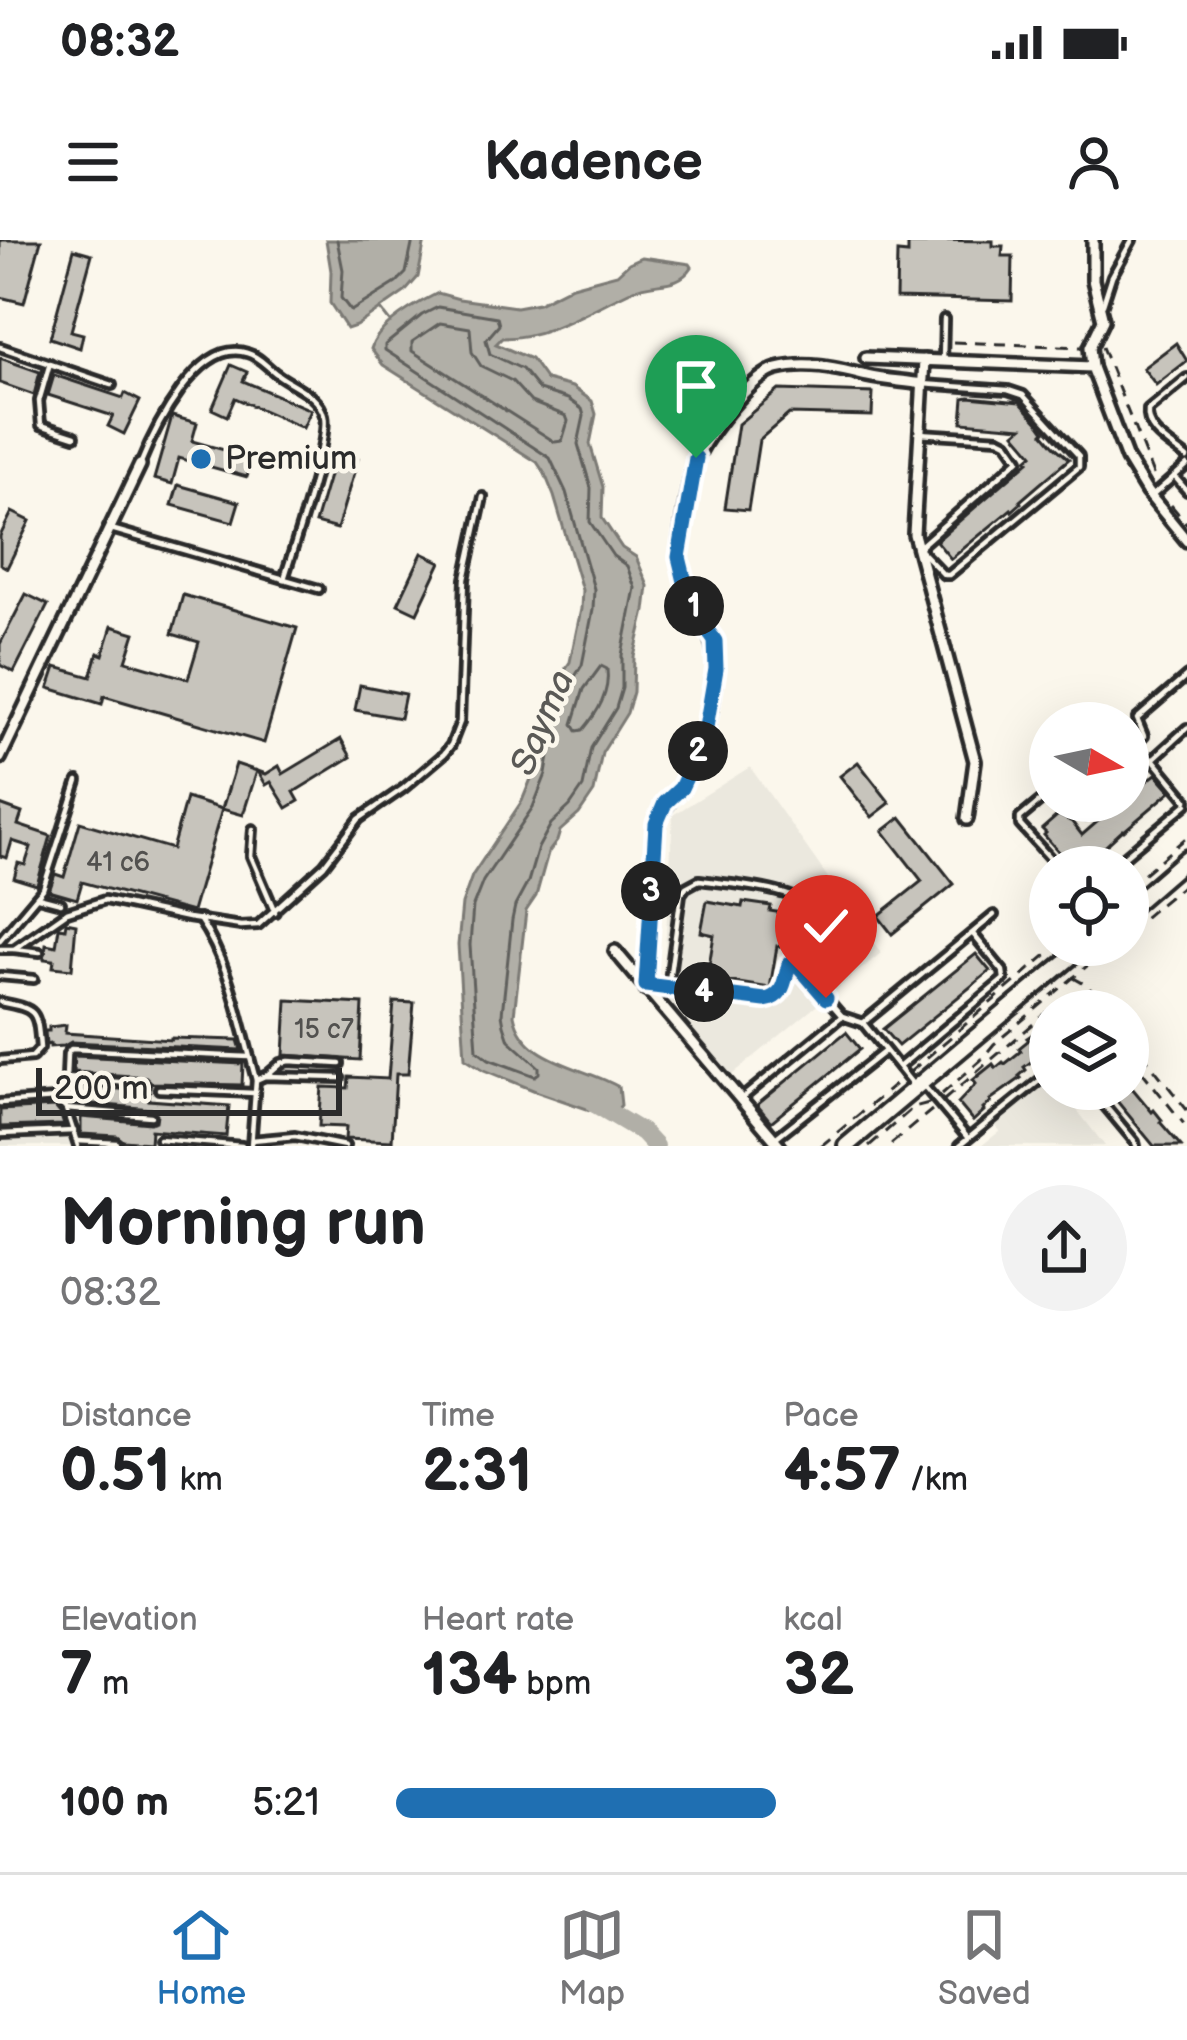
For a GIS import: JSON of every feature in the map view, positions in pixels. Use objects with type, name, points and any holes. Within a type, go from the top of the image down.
[{"type":"street","points":[[1093,240],[1093,280],[1102,326],[1090,347],[1092,367],[1127,459],[1187,542]]},
{"type":"street","points":[[866,358],[1092,367]]},
{"type":"street","points":[[924,361],[914,534],[975,761],[967,819]]},
{"type":"street","points":[[646,987],[656,824],[665,803],[681,788],[704,739],[716,669],[715,641],[687,590],[679,557],[696,458],[745,392],[771,370],[806,365],[922,384]]},
{"type":"street","points":[[0,758],[140,465]]},
{"type":"street","points":[[1149,891],[1187,859]]},
{"type":"street","points":[[615,951],[777,1143]]},
{"type":"street","points":[[846,1146],[913,1082],[1059,966]]},
{"type":"lane","points":[[1102,310],[1112,276],[1132,240]]},
{"type":"lane","points":[[943,361],[944,319]]},
{"type":"lane","points":[[0,347],[112,385]]},
{"type":"lane","points":[[140,465],[162,416],[217,353],[245,352],[313,397],[326,422],[324,436],[284,579]]},
{"type":"lane","points":[[50,363],[39,401],[40,424],[75,436]]},
{"type":"lane","points":[[1155,493],[1187,462],[1150,428],[1146,415],[1187,379]]},
{"type":"lane","points":[[919,433],[1003,439],[1019,459],[918,548],[940,573],[949,575],[1081,462],[1023,395],[922,384]]},
{"type":"lane","points":[[1174,476],[1187,491]]},
{"type":"lane","points":[[14,949],[68,912],[98,901],[250,926],[265,921],[324,865],[359,819],[444,754],[458,733],[465,579],[483,497]]},
{"type":"lane","points":[[111,529],[319,589]]},
{"type":"lane","points":[[1149,709],[1187,676]]},
{"type":"lane","points":[[1149,762],[1187,728]]},
{"type":"lane","points":[[1136,846],[1187,802],[1153,759]]},
{"type":"lane","points":[[0,940],[38,897],[78,781]]},
{"type":"lane","points":[[1029,811],[1020,818],[1020,825],[1039,846]]},
{"type":"lane","points":[[253,829],[251,856],[275,912]]},
{"type":"lane","points":[[668,988],[681,894],[699,880],[803,899],[820,918],[813,981]]},
{"type":"lane","points":[[38,897],[61,903]]},
{"type":"lane","points":[[863,1023],[994,916]]},
{"type":"lane","points":[[199,919],[215,945],[256,1080],[251,1143],[295,1136],[345,1146]]},
{"type":"lane","points":[[898,1067],[1002,982],[1003,971],[973,934]]},
{"type":"lane","points":[[0,949],[40,952]]},
{"type":"lane","points":[[646,987],[765,1000],[784,987],[789,964],[816,956]]},
{"type":"lane","points":[[797,964],[842,1016],[863,1023],[898,1067],[938,1101],[969,1138]]},
{"type":"lane","points":[[0,976],[34,979]]},
{"type":"lane","points":[[0,1002],[34,1012],[40,1048],[32,1057],[0,1060]]},
{"type":"lane","points":[[741,1099],[842,1016]]},
{"type":"lane","points":[[56,1099],[71,1049],[249,1057]]},
{"type":"lane","points":[[777,1143],[885,1051]]},
{"type":"lane","points":[[256,1080],[284,1062],[340,1064]]},
{"type":"lane","points":[[265,1076],[340,1078]]},
{"type":"lane","points":[[66,1078],[145,1084]]},
{"type":"lane","points":[[159,1089],[255,1093]]},
{"type":"lane","points":[[959,1146],[1029,1089]]},
{"type":"lane","points":[[0,1103],[56,1099],[66,1109],[77,1143],[117,1143]]},
{"type":"lane","points":[[66,1109],[151,1116]]},
{"type":"lane","points":[[1108,1110],[1136,1146]]},
{"type":"lane","points":[[0,1134],[74,1130]]},
{"type":"lane","points":[[159,1139],[242,1146]]},
{"type":"path","points":[[944,341],[1105,347],[1155,493],[1187,524]]},
{"type":"path","points":[[1149,869],[1187,837]]},
{"type":"path","points":[[1149,914],[1187,882]]},
{"type":"path","points":[[821,1146],[913,1082],[1035,966]]},
{"type":"path","points":[[883,1135],[891,1145],[1086,966]]},
{"type":"path","points":[[1072,977],[1091,990]]},
{"type":"path","points":[[869,1146],[914,1107],[938,1101],[1029,1027]]},
{"type":"path","points":[[1149,1062],[1187,1110]]},
{"type":"path","points":[[1149,1080],[1184,1124]]},
{"type":"shaded area","points":[[750,767],[881,953],[728,1078],[662,1001],[673,815]]},
{"type":"shaded area","points":[[62,1033],[160,1039],[159,1058],[150,1058],[148,1084],[156,1085],[151,1145],[0,1146],[2,1096],[56,1091],[61,1083]]},
{"type":"shaded area","points":[[1029,1098],[1029,1110],[1077,1110],[1105,1146],[981,1146],[1000,1131],[995,1125]]},
{"type":"water","points":[[326,240],[425,240],[418,277],[405,292],[347,329],[330,303]]},
{"type":"water","points":[[642,257],[692,267],[673,281],[641,287],[553,328],[502,338],[496,344],[531,359],[546,380],[572,387],[592,401],[596,414],[590,444],[603,487],[602,518],[622,548],[636,557],[648,586],[627,713],[602,753],[594,792],[560,831],[548,853],[536,896],[526,911],[514,1015],[520,1031],[542,1053],[619,1087],[621,1105],[607,1116],[484,1070],[465,1058],[458,945],[462,904],[472,876],[522,801],[535,769],[540,736],[560,677],[570,662],[581,609],[582,590],[554,496],[537,462],[383,365],[371,349],[389,324],[438,293],[516,307],[617,274]]},
{"type":"building","points":[[0,240],[41,240],[24,303],[0,297]]},
{"type":"building","points":[[925,240],[993,241],[993,246],[1003,246],[1002,256],[1013,256],[1012,301],[896,298],[897,253],[908,254],[908,244],[925,244]]},
{"type":"building","points":[[74,249],[92,254],[71,331],[83,334],[80,348],[50,338]]},
{"type":"building","points":[[1176,343],[1187,361],[1156,385],[1143,368]]},
{"type":"building","points":[[0,358],[40,372],[34,395],[0,383]]},
{"type":"building","points":[[231,365],[247,372],[243,381],[311,410],[303,428],[235,398],[227,416],[212,409]]},
{"type":"building","points":[[54,375],[140,401],[124,434],[108,426],[113,416],[48,395]]},
{"type":"building","points":[[779,390],[873,393],[872,416],[789,414],[759,440],[748,510],[725,508],[738,424]]},
{"type":"building","points":[[964,398],[1020,402],[1069,459],[951,559],[936,541],[1033,454],[1015,433],[1022,427],[962,422]]},
{"type":"building","points":[[172,416],[197,423],[192,441],[253,458],[247,477],[179,458],[172,484],[154,479]]},
{"type":"building","points":[[336,452],[358,459],[337,529],[315,523]]},
{"type":"building","points":[[178,485],[239,502],[233,522],[172,505]]},
{"type":"building","points":[[12,512],[30,521],[7,568],[0,564],[0,536]]},
{"type":"building","points":[[422,553],[441,562],[417,613],[398,604]]},
{"type":"building","points":[[26,594],[48,605],[14,672],[0,665],[0,644]]},
{"type":"building","points":[[183,595],[297,628],[264,743],[104,696],[102,704],[49,688],[56,667],[91,677],[112,626],[135,633],[126,661],[188,679],[199,642],[172,634]]},
{"type":"building","points":[[360,685],[405,694],[400,718],[355,710]]},
{"type":"building","points":[[341,739],[351,757],[294,792],[299,801],[287,808],[258,771],[266,774],[279,766],[283,774]]},
{"type":"building","points":[[858,762],[890,803],[872,817],[840,776]]},
{"type":"building","points":[[236,764],[257,771],[243,815],[222,809]]},
{"type":"building","points":[[1156,774],[1171,791],[1149,810],[1149,779]]},
{"type":"building","points":[[186,798],[222,809],[192,912],[82,882],[77,899],[49,891],[55,874],[64,877],[80,822],[172,849]]},
{"type":"building","points":[[0,805],[22,813],[18,825],[51,836],[37,885],[14,878],[18,863],[25,865],[31,847],[12,841],[7,858],[0,856]]},
{"type":"building","points":[[901,817],[954,884],[892,934],[878,916],[922,881],[883,831]]},
{"type":"building","points":[[1050,822],[1072,822],[1082,835],[1097,822],[1135,822],[1106,846],[1054,846],[1042,829]]},
{"type":"building","points":[[707,901],[771,906],[770,911],[807,917],[802,950],[777,946],[770,988],[707,978],[714,935],[701,932]]},
{"type":"building","points":[[66,922],[76,924],[72,969],[53,967],[54,960],[44,959],[46,944],[56,946],[59,927],[65,928]]},
{"type":"building","points":[[976,954],[990,971],[898,1046],[883,1029]]},
{"type":"building","points":[[287,1000],[363,1004],[360,1060],[284,1055]]},
{"type":"building","points":[[394,1002],[414,1003],[408,1074],[396,1074],[392,1141],[345,1139],[346,1127],[319,1126],[322,1087],[348,1088],[349,1077],[388,1079]]},
{"type":"building","points":[[66,1025],[65,1033],[238,1040],[241,1050],[71,1042],[46,1045],[49,1027]]},
{"type":"building","points":[[846,1032],[860,1049],[771,1122],[757,1105]]},
{"type":"building","points":[[1029,1040],[1029,1063],[1021,1078],[990,1100],[973,1121],[958,1103],[976,1084],[973,1080],[993,1064],[996,1068],[1005,1064]]},
{"type":"building","points":[[74,1056],[243,1064],[242,1085],[152,1083],[146,1077],[73,1072]]},
{"type":"building","points":[[70,1085],[150,1088],[149,1100],[229,1106],[226,1136],[151,1130],[150,1143],[81,1134],[81,1117],[150,1123],[157,1114],[152,1109],[69,1102],[65,1099]]},
{"type":"building","points":[[55,1107],[64,1125],[0,1127],[0,1110]]},
{"type":"building","points":[[1124,1110],[1154,1110],[1181,1146],[1154,1146]]},
{"type":"waterway","points":[[380,309],[391,323]]},
{"type":"waterway","name":"Sayma","points":[[595,1104],[642,1132],[655,1146]]},
{"type":"place","name":"Premium","points":[[201,459]]},
{"type":"route","points":[[696,458],[679,557],[687,590],[715,641],[716,669],[704,739],[681,788],[665,803],[656,824],[646,985],[772,999],[784,987],[792,963],[826,998]]}]
